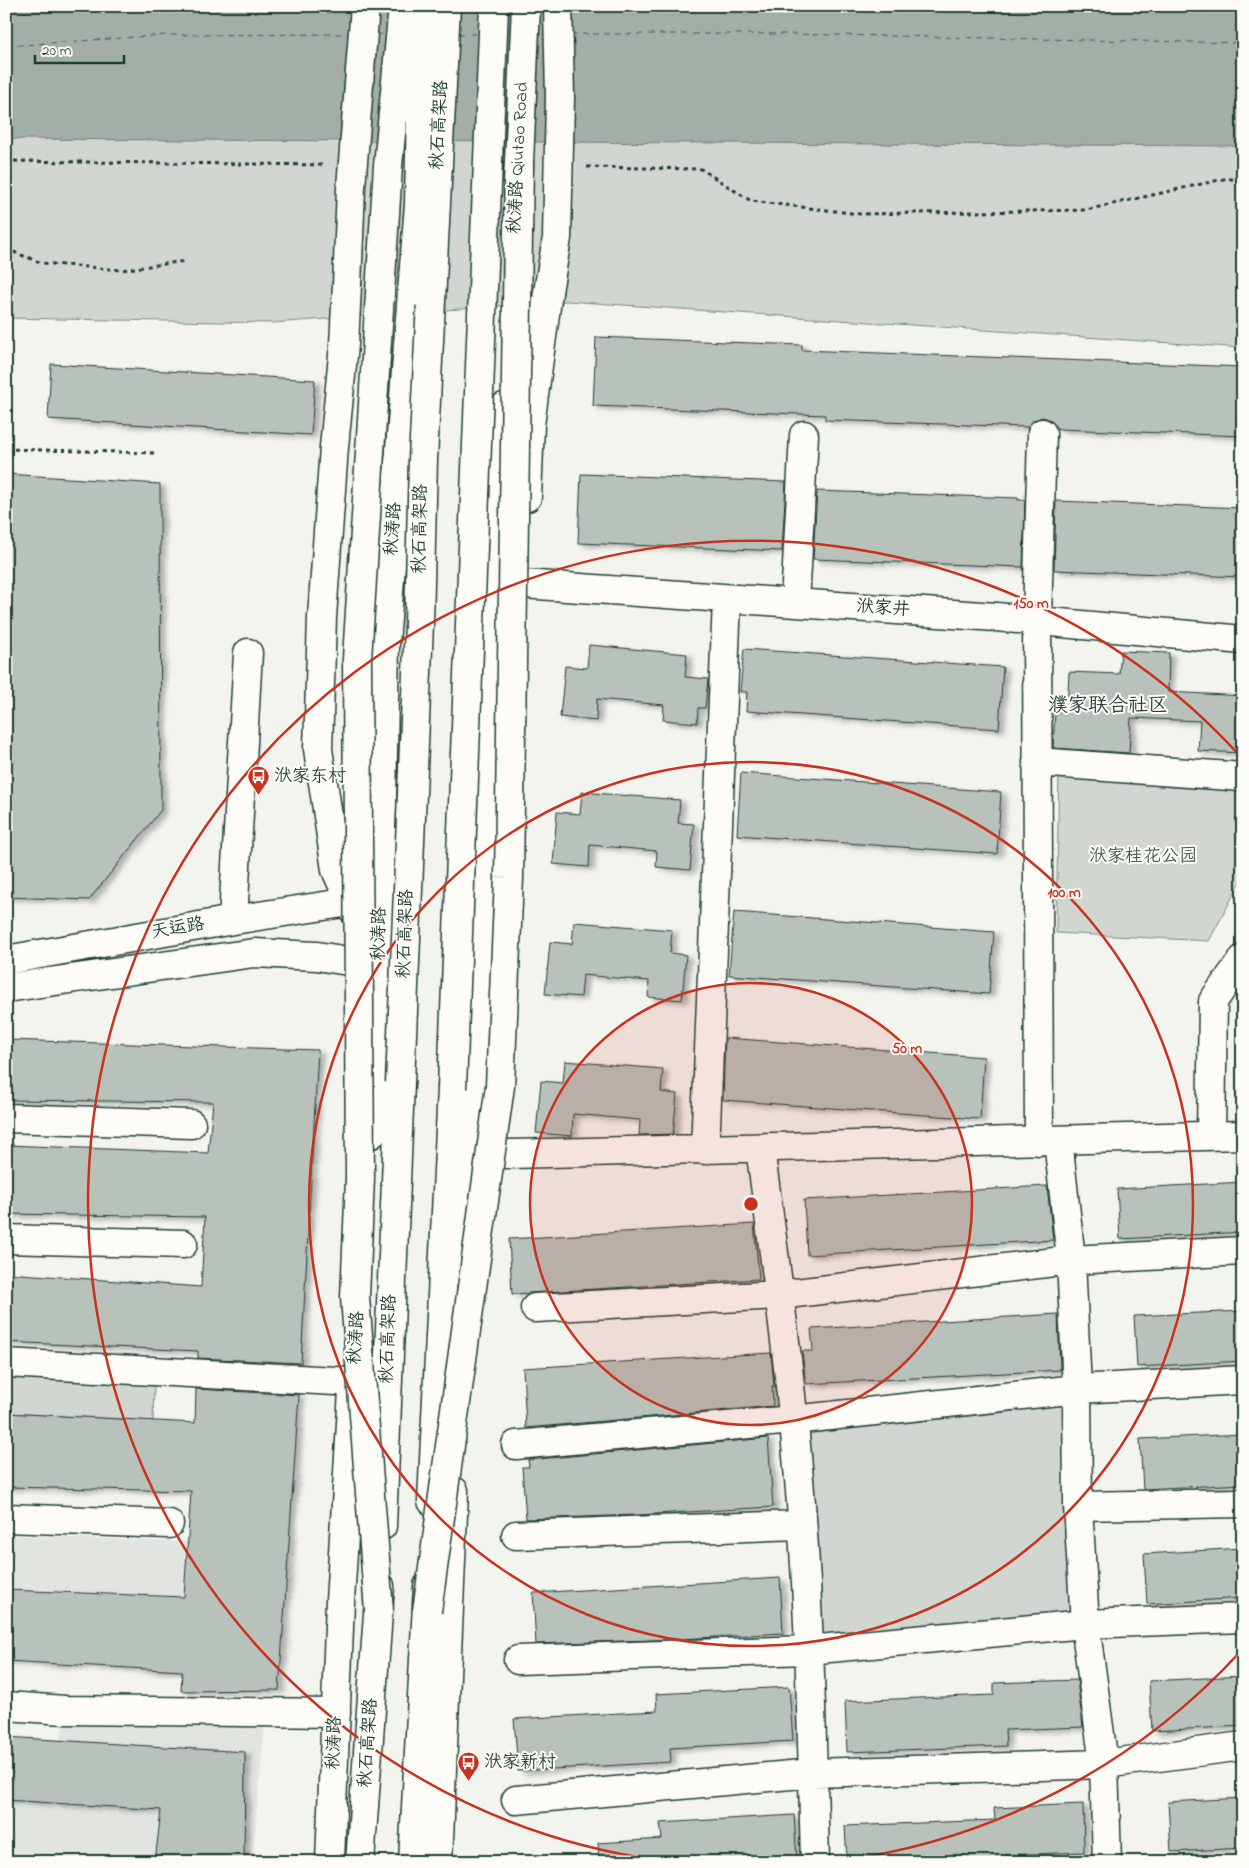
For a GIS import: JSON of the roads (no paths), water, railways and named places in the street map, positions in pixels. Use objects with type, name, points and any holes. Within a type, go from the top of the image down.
[{"type":"main road","points":[[365,6],[351,188],[344,346],[334,447],[322,616],[318,749],[336,870],[380,966]]},
{"type":"main road","points":[[378,1611],[355,1297],[360,1178],[357,658],[388,166],[403,6]]},
{"type":"main road","name":"秋涛路","points":[[330,1862],[340,1601],[381,983],[385,644],[419,204],[423,6]]},
{"type":"main road","name":"秋石高架路","points":[[360,1862],[378,1611],[418,644],[423,458],[446,6]]},
{"type":"main road","points":[[414,1862],[452,1088],[494,6]]},
{"type":"main road","name":"秋涛路 Qiutao Road","points":[[483,913],[489,609],[511,310],[526,6]]},
{"type":"main road","points":[[438,1862],[473,1060],[483,913],[519,682],[530,425],[557,238],[560,97],[558,6]]},
{"type":"main road","points":[[427,1611],[500,1086],[509,878],[519,161]]},
{"type":"main road","points":[[1042,433],[1037,621],[1037,762],[1048,1141],[1070,1260],[1077,1388],[1078,1506],[1085,1624],[1104,1764],[1107,1862]]},
{"type":"main road","points":[[795,603],[804,435]]},
{"type":"main road","name":"洑家井","points":[[523,584],[1037,621],[1243,640]]},
{"type":"main road","points":[[705,1150],[727,599]]},
{"type":"main road","points":[[233,920],[248,653]]},
{"type":"main road","points":[[1037,762],[1243,777]]},
{"type":"main road","name":"天运路","points":[[6,960],[233,920],[350,902]]},
{"type":"main road","points":[[6,988],[254,953],[317,956],[380,966]]},
{"type":"main road","points":[[1211,1136],[1213,1002],[1242,960]]},
{"type":"main road","points":[[6,1118],[191,1124]]},
{"type":"main road","points":[[469,1155],[1243,1136]]},
{"type":"main road","points":[[760,1148],[794,1420],[802,1525],[808,1650],[815,1862]]},
{"type":"main road","points":[[6,1239],[183,1244]]},
{"type":"main road","points":[[535,1308],[779,1295],[1070,1260],[1243,1251]]},
{"type":"main road","points":[[6,1363],[354,1382]]},
{"type":"main road","points":[[516,1445],[794,1420],[1077,1388],[1243,1380]]},
{"type":"main road","points":[[1078,1506],[1243,1503]]},
{"type":"main road","points":[[6,1518],[169,1524]]},
{"type":"main road","points":[[516,1535],[802,1525]]},
{"type":"main road","points":[[518,1660],[808,1650],[1085,1624],[1243,1618]]},
{"type":"main road","points":[[6,1706],[64,1710],[336,1713]]},
{"type":"main road","points":[[516,1800],[813,1773],[1104,1764],[1243,1746]]},
{"type":"place","name":"洑家东村","points":[[258,796]]},
{"type":"place","name":"洑家新村","points":[[468,1782]]},
{"type":"district","name":"濮家联合社区","points":[[1108,706]]},
{"type":"park label","name":"洑家桂花公园","points":[[1143,857]]}]
